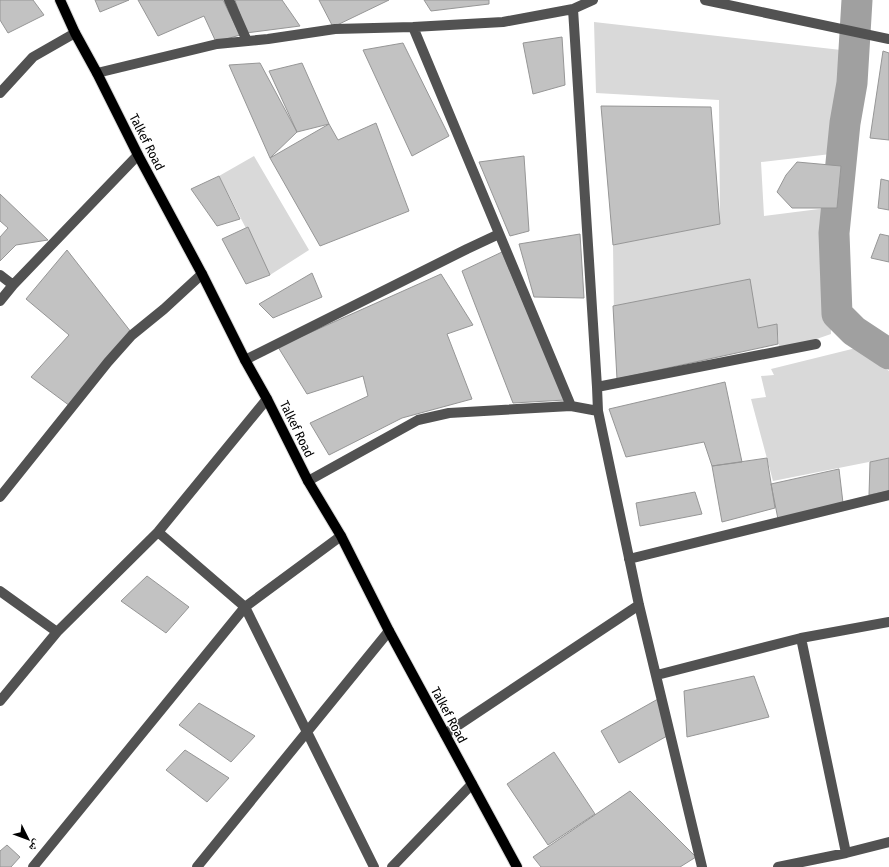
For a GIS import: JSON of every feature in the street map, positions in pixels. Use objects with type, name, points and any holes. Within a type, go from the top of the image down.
[{"type":"main road","name":"Talkef Road","points":[[60,0],[75,33],[202,274],[308,481],[341,536],[389,631],[517,867]]},
{"type":"street","points":[[229,0],[247,41]]},
{"type":"street","points":[[97,73],[217,44],[268,39],[334,29],[413,27],[503,22],[573,8],[594,0]]},
{"type":"street","points":[[705,0],[889,39]]},
{"type":"street","points":[[573,8],[598,387],[598,411],[639,605],[702,867]]},
{"type":"street","points":[[413,27],[571,406]]},
{"type":"street","points":[[0,92],[33,57],[75,33]]},
{"type":"street","points":[[0,301],[13,285],[138,155]]},
{"type":"street","points":[[245,360],[499,234]]},
{"type":"street","points":[[0,497],[108,362],[132,335],[164,309],[202,274]]},
{"type":"street","points":[[0,275],[13,285]]},
{"type":"street","points":[[598,387],[816,344]]},
{"type":"street","points":[[0,701],[57,632],[158,532],[267,399]]},
{"type":"street","points":[[308,481],[418,420],[449,413],[571,406],[598,411]]},
{"type":"street","points":[[629,559],[889,495]]},
{"type":"street","points":[[158,532],[245,607],[374,867]]},
{"type":"street","points":[[33,867],[245,607],[341,536]]},
{"type":"street","points":[[0,591],[57,632]]},
{"type":"street","points":[[445,734],[639,605]]},
{"type":"street","points":[[657,675],[801,638],[889,622]]},
{"type":"street","points":[[197,867],[389,631]]},
{"type":"street","points":[[801,638],[846,853]]},
{"type":"street","points":[[392,867],[472,784]]},
{"type":"street","points":[[778,867],[846,853],[889,842]]},
{"type":"shaded area","points":[[594,22],[841,50],[831,154],[761,162],[764,216],[827,208],[831,334],[779,352],[778,332],[759,337],[614,314],[613,245],[720,224],[719,100],[596,93]]},
{"type":"shaded area","points":[[254,156],[309,250],[270,275],[219,176]]},
{"type":"shaded area","points":[[856,348],[889,371],[889,458],[773,481],[751,399],[766,397],[761,376],[774,375],[771,369]]},
{"type":"building","points":[[0,0],[33,0],[44,15],[8,33],[0,20]]},
{"type":"building","points":[[95,0],[129,0],[100,12]]},
{"type":"building","points":[[138,0],[223,0],[240,35],[216,42],[204,16],[158,36]]},
{"type":"building","points":[[235,0],[282,0],[300,26],[246,33]]},
{"type":"building","points":[[319,0],[389,0],[333,27]]},
{"type":"building","points":[[424,0],[489,0],[489,4],[431,11]]},
{"type":"building","points":[[562,37],[565,85],[533,94],[523,43]]},
{"type":"building","points":[[403,43],[449,136],[412,156],[363,50]]},
{"type":"building","points":[[883,51],[889,53],[889,140],[870,138]]},
{"type":"building","points":[[260,63],[297,132],[270,158],[229,65]]},
{"type":"building","points":[[302,63],[329,124],[297,132],[269,71]]},
{"type":"building","points":[[601,106],[711,107],[720,224],[613,245]]},
{"type":"building","points":[[376,123],[409,211],[320,246],[270,158],[329,124],[338,140]]},
{"type":"building","points":[[524,156],[529,231],[510,236],[479,162]]},
{"type":"building","points":[[797,162],[841,166],[837,208],[792,208],[777,192],[786,175]]},
{"type":"building","points":[[219,176],[240,219],[217,226],[191,189]]},
{"type":"building","points":[[881,179],[889,181],[889,210],[878,208]]},
{"type":"building","points":[[0,194],[48,240],[16,245],[0,261],[0,237],[8,228],[0,221]]},
{"type":"building","points":[[248,227],[270,275],[246,284],[222,239]]},
{"type":"building","points":[[580,234],[584,298],[534,297],[519,244]]},
{"type":"building","points":[[880,234],[889,236],[889,262],[871,258]]},
{"type":"building","points":[[67,250],[131,332],[70,406],[31,377],[69,335],[26,299]]},
{"type":"building","points":[[502,252],[565,400],[513,403],[462,271]]},
{"type":"building","points":[[312,273],[322,297],[273,318],[259,304]]},
{"type":"building","points":[[441,274],[473,325],[447,334],[472,399],[402,418],[329,455],[310,423],[368,396],[363,376],[307,394],[278,347]]},
{"type":"building","points":[[750,279],[758,328],[777,324],[778,344],[617,379],[613,306]]},
{"type":"building","points":[[725,382],[742,462],[712,466],[704,442],[626,457],[609,409]]},
{"type":"building","points":[[767,458],[775,508],[722,522],[712,466]]},
{"type":"building","points":[[889,458],[889,491],[869,495],[870,462]]},
{"type":"building","points":[[839,469],[843,503],[778,519],[771,484]]},
{"type":"building","points":[[695,492],[702,514],[640,526],[636,503]]},
{"type":"building","points":[[147,576],[189,607],[166,633],[121,601]]},
{"type":"building","points":[[754,676],[769,717],[687,737],[684,691]]},
{"type":"building","points":[[658,699],[667,736],[619,763],[601,731]]},
{"type":"building","points":[[199,703],[255,736],[231,762],[179,725]]},
{"type":"building","points":[[185,750],[229,778],[207,802],[166,770]]},
{"type":"building","points":[[554,752],[595,814],[548,845],[507,784]]},
{"type":"building","points":[[630,791],[696,857],[680,867],[541,867],[533,857]]},
{"type":"building","points":[[7,845],[20,857],[11,867],[0,867],[0,851]]},
{"type":"waterway","points":[[857,0],[852,83],[845,123],[834,233],[837,314],[854,331],[889,354]]}]
